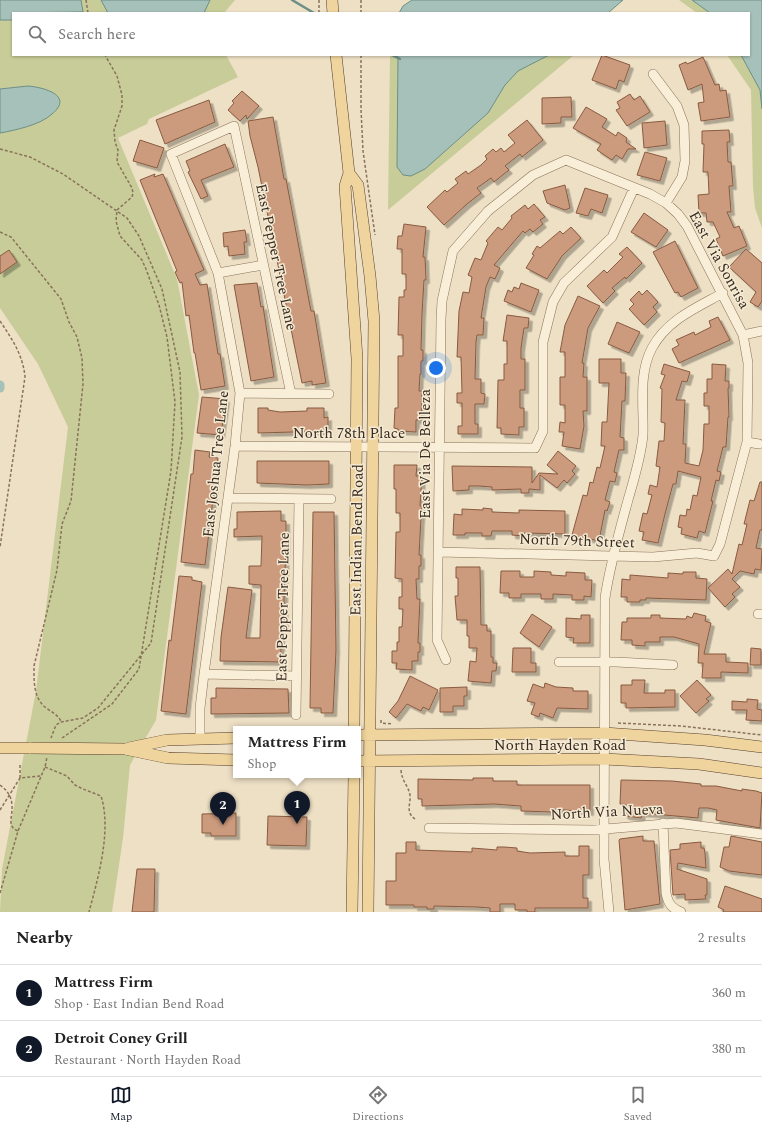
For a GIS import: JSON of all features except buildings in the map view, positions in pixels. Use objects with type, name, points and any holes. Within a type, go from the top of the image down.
[{"type":"main road","points":[[332,0],[333,12]]},
{"type":"main road","name":"East Indian Bend Road","points":[[336,56],[349,173],[345,186],[358,358],[354,726]]},
{"type":"main road","name":"East Indian Bend Road","points":[[349,173],[358,186],[370,276],[374,322],[368,912]]},
{"type":"main road","name":"North Hayden Road","points":[[361,735],[604,733],[704,740],[762,747]]},
{"type":"main road","points":[[125,749],[167,740],[233,738]]},
{"type":"main road","points":[[0,748],[125,749],[168,758],[233,760]]},
{"type":"main road","name":"North Hayden Road","points":[[361,761],[604,759],[699,764],[762,773]]},
{"type":"main road","points":[[352,912],[354,778]]},
{"type":"street","points":[[653,74],[677,106],[684,131],[685,161],[682,177],[666,203]]},
{"type":"street","name":"East Pepper Tree Lane","points":[[171,154],[234,126],[291,394]]},
{"type":"street","points":[[566,150],[566,160],[634,188]]},
{"type":"street","name":"East Joshua Tree Lane","points":[[171,154],[218,273],[240,393],[235,446],[204,674],[200,718],[200,739]]},
{"type":"street","name":"East Via De Belleza","points":[[446,660],[437,640],[439,448],[442,301],[453,251],[488,211],[533,175],[566,160]]},
{"type":"street","name":"East Via Sonrisa","points":[[634,188],[650,194],[666,203],[678,214],[687,226],[743,335],[748,363],[747,442],[720,544],[714,556]]},
{"type":"street","name":"North 78th Place","points":[[235,446],[535,448],[543,431],[543,342],[553,302],[564,283],[612,237],[634,188]]},
{"type":"street","points":[[218,273],[263,265]]},
{"type":"street","points":[[609,912],[604,866],[605,598],[612,556],[639,462],[643,436],[643,380],[646,364],[652,348],[661,333],[674,320],[722,293]]},
{"type":"street","points":[[743,335],[762,331]]},
{"type":"street","points":[[240,393],[329,394]]},
{"type":"street","points":[[747,442],[759,444]]},
{"type":"street","points":[[228,498],[331,499]]},
{"type":"street","name":"East Pepper Tree Lane","points":[[296,715],[299,499]]},
{"type":"street","name":"North 79th Street","points":[[439,552],[653,557],[697,554],[714,556]]},
{"type":"street","points":[[559,662],[673,665]]},
{"type":"street","points":[[204,674],[296,676]]},
{"type":"street","points":[[663,823],[666,893],[668,902],[674,909],[681,912]]},
{"type":"street","name":"North Via Nueva","points":[[429,828],[593,830],[663,823],[714,827],[762,834]]},
{"type":"path","points":[[86,0],[88,12]]},
{"type":"path","points":[[319,0],[319,12]]},
{"type":"path","points":[[360,0],[360,12]]},
{"type":"path","points":[[58,741],[112,704],[140,669],[171,471],[175,402],[167,337],[159,305],[146,269],[142,260],[120,236],[116,222],[117,210],[132,197],[133,193],[132,188],[117,162],[118,150],[115,142],[114,130],[120,112],[122,95],[117,76],[106,56]]},
{"type":"path","points":[[360,56],[361,122],[371,199]]},
{"type":"path","points":[[0,149],[30,157],[63,174],[127,218],[139,236],[162,289],[180,372],[182,437],[151,643]]},
{"type":"path","points":[[0,232],[11,237],[45,282],[52,287],[61,299],[69,322],[77,337],[82,358],[83,384],[71,501],[62,524],[57,570],[34,666],[34,680],[38,698],[44,706],[60,719],[61,722]]},
{"type":"path","points":[[0,321],[19,352],[24,364],[25,377],[0,547]]},
{"type":"path","points":[[616,723],[681,726],[762,735]]},
{"type":"path","points":[[0,810],[20,778],[20,765]]},
{"type":"path","points":[[45,767],[67,776],[75,785],[101,796],[104,806],[104,844],[88,912]]},
{"type":"path","points":[[401,770],[402,780],[410,796],[408,807],[409,814],[415,819]]},
{"type":"path","points":[[20,778],[41,776]]},
{"type":"path","points":[[0,785],[9,795],[12,806],[11,824],[14,829],[18,831]]},
{"type":"green space","points":[[0,0],[235,0],[225,12],[12,12],[12,56],[227,56],[238,77],[149,119],[147,124],[118,138],[177,279],[199,395],[156,720],[130,765],[123,838],[112,912],[0,912],[2,869],[36,691],[68,427],[38,364],[0,308]]},
{"type":"green space","points":[[679,0],[762,0],[762,228],[755,208],[753,187],[751,90],[728,56],[750,56],[750,12],[696,12]]},
{"type":"green space","points":[[390,56],[573,56],[388,210]]},
{"type":"water","points":[[0,0],[81,0],[83,12],[12,12],[12,20],[0,20]]},
{"type":"water","points":[[101,0],[210,0],[204,12],[107,12]]},
{"type":"water","points":[[412,0],[623,0],[609,12],[400,12],[403,6]]},
{"type":"water","points":[[692,0],[762,0],[762,109],[760,90],[742,56],[750,56],[750,12],[709,12]]},
{"type":"water","points":[[398,56],[547,56],[518,71],[505,85],[488,113],[425,169],[411,176],[403,175],[397,167]]},
{"type":"water","points":[[28,86],[41,88],[54,93],[60,102],[58,107],[52,114],[41,121],[20,129],[0,133],[0,89]]},
{"type":"waterway","points":[[292,0],[312,12]]},
{"type":"waterway","points":[[394,56],[400,59]]},
{"type":"place","name":"Mattress Firm","points":[[297,824]]},
{"type":"place","name":"Detroit Coney Grill","points":[[223,825]]}]
